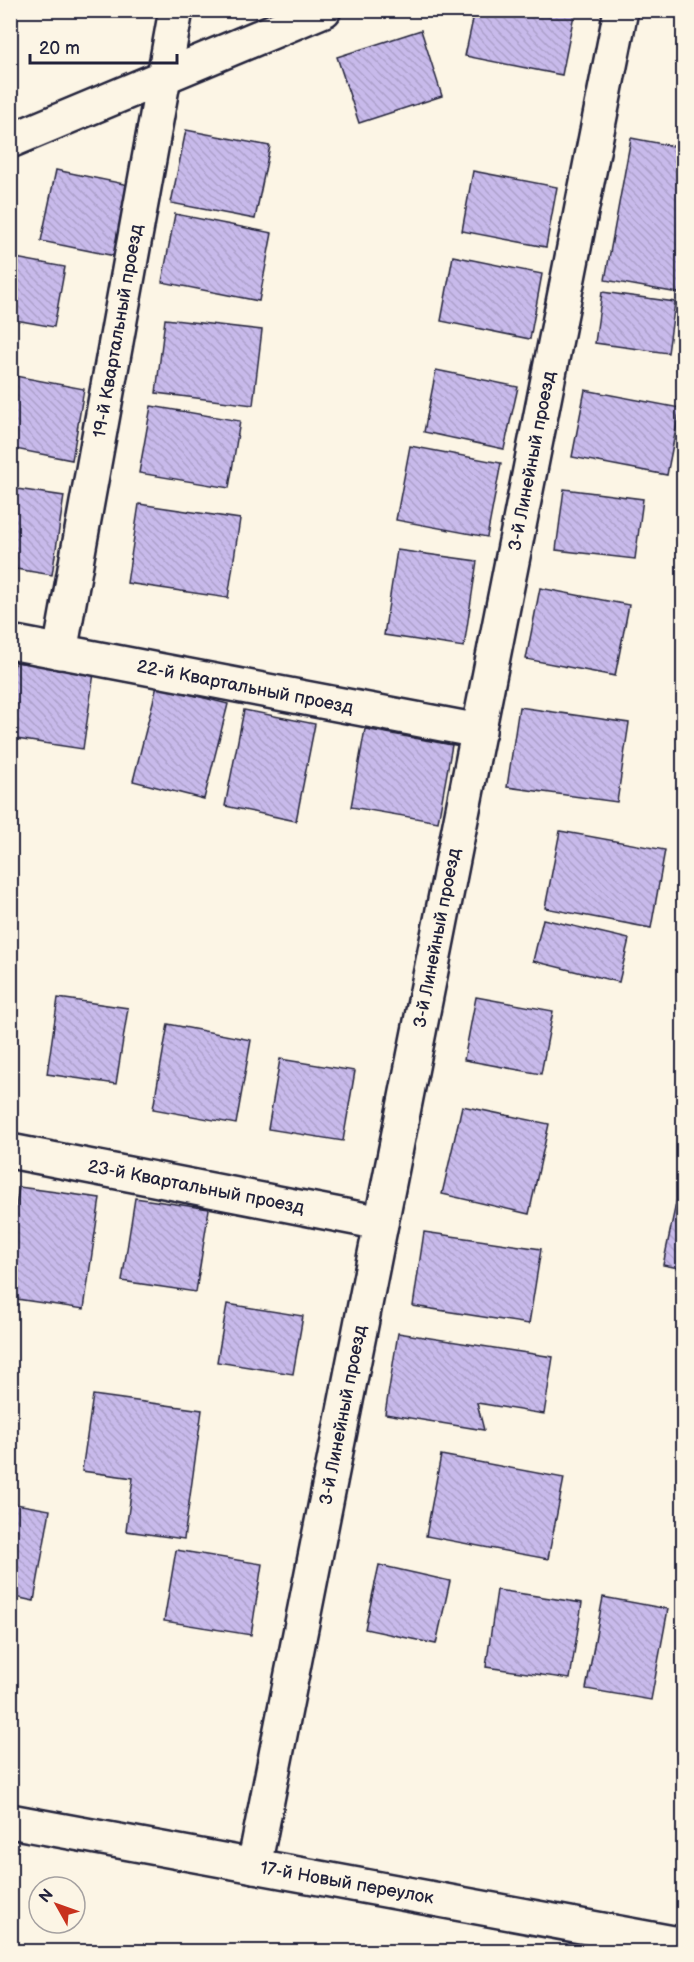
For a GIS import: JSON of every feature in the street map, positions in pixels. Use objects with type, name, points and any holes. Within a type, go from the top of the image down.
[{"type":"street","name":"19-й Квартальный проезд","points":[[60,652],[176,10]]},
{"type":"street","points":[[10,141],[324,10]]},
{"type":"street","name":"3-й Линейный проезд","points":[[254,1866],[621,10]]},
{"type":"street","name":"22-й Квартальный проезд","points":[[10,642],[479,731]]},
{"type":"street","name":"23-й Квартальный проезд","points":[[10,1151],[381,1223]]},
{"type":"street","name":"17-й Новый переулок","points":[[10,1821],[684,1945]]},
{"type":"building","points":[[475,10],[575,10],[562,75],[465,56]]},
{"type":"building","points":[[421,30],[442,96],[359,123],[337,57]]},
{"type":"building","points":[[186,130],[270,146],[255,219],[171,203]]},
{"type":"building","points":[[631,138],[684,148],[684,294],[605,280]]},
{"type":"building","points":[[56,170],[129,185],[115,256],[41,241]]},
{"type":"building","points":[[473,171],[557,187],[546,247],[462,231]]},
{"type":"building","points":[[175,214],[272,233],[259,301],[162,282]]},
{"type":"building","points":[[453,256],[542,274],[530,339],[441,321]]},
{"type":"building","points":[[10,257],[65,267],[54,327],[10,319]]},
{"type":"building","points":[[602,292],[675,302],[668,353],[595,343]]},
{"type":"building","points":[[165,319],[262,330],[253,405],[156,393]]},
{"type":"building","points":[[436,370],[518,387],[504,449],[424,432]]},
{"type":"building","points":[[10,375],[84,389],[72,460],[10,448]]},
{"type":"building","points":[[585,390],[680,408],[667,475],[572,457]]},
{"type":"building","points":[[151,406],[240,421],[229,488],[139,473]]},
{"type":"building","points":[[410,446],[501,463],[487,537],[396,520]]},
{"type":"building","points":[[10,488],[64,496],[52,575],[10,568]]},
{"type":"building","points":[[564,489],[643,499],[635,559],[556,550]]},
{"type":"building","points":[[139,504],[240,519],[228,598],[127,583]]},
{"type":"building","points":[[397,550],[477,561],[464,647],[384,635]]},
{"type":"building","points":[[540,588],[629,605],[615,676],[526,659]]},
{"type":"building","points":[[15,662],[94,673],[83,749],[10,738],[10,693]]},
{"type":"building","points":[[157,686],[228,704],[204,799],[133,781]]},
{"type":"building","points":[[519,707],[629,723],[617,802],[507,787]]},
{"type":"building","points":[[244,710],[315,724],[296,821],[225,806]]},
{"type":"building","points":[[365,729],[452,745],[438,822],[351,807]]},
{"type":"building","points":[[560,831],[665,850],[651,928],[545,908]]},
{"type":"building","points":[[543,919],[629,939],[619,982],[533,961]]},
{"type":"building","points":[[476,997],[553,1011],[541,1074],[464,1060]]},
{"type":"building","points":[[58,998],[128,1008],[116,1084],[47,1074]]},
{"type":"building","points":[[168,1024],[251,1040],[236,1124],[153,1109]]},
{"type":"building","points":[[280,1059],[355,1071],[343,1141],[268,1129]]},
{"type":"building","points":[[462,1106],[549,1124],[529,1214],[442,1194]]},
{"type":"building","points":[[684,1170],[684,1269],[663,1265]]},
{"type":"building","points":[[19,1187],[100,1198],[84,1309],[10,1298],[10,1247]]},
{"type":"building","points":[[135,1198],[209,1209],[196,1292],[122,1281]]},
{"type":"building","points":[[424,1232],[541,1249],[529,1324],[413,1306]]},
{"type":"building","points":[[227,1304],[303,1316],[293,1374],[217,1362]]},
{"type":"building","points":[[398,1333],[553,1357],[544,1414],[477,1403],[484,1430],[385,1414]]},
{"type":"building","points":[[93,1395],[202,1410],[184,1539],[126,1531],[133,1478],[82,1471]]},
{"type":"building","points":[[441,1455],[564,1478],[548,1559],[426,1536]]},
{"type":"building","points":[[10,1503],[50,1510],[34,1601],[10,1596]]},
{"type":"building","points":[[176,1550],[262,1564],[251,1635],[164,1621]]},
{"type":"building","points":[[379,1565],[450,1581],[436,1644],[365,1629]]},
{"type":"building","points":[[497,1590],[582,1603],[570,1679],[486,1667]]},
{"type":"building","points":[[603,1597],[668,1609],[651,1700],[586,1689]]}]
